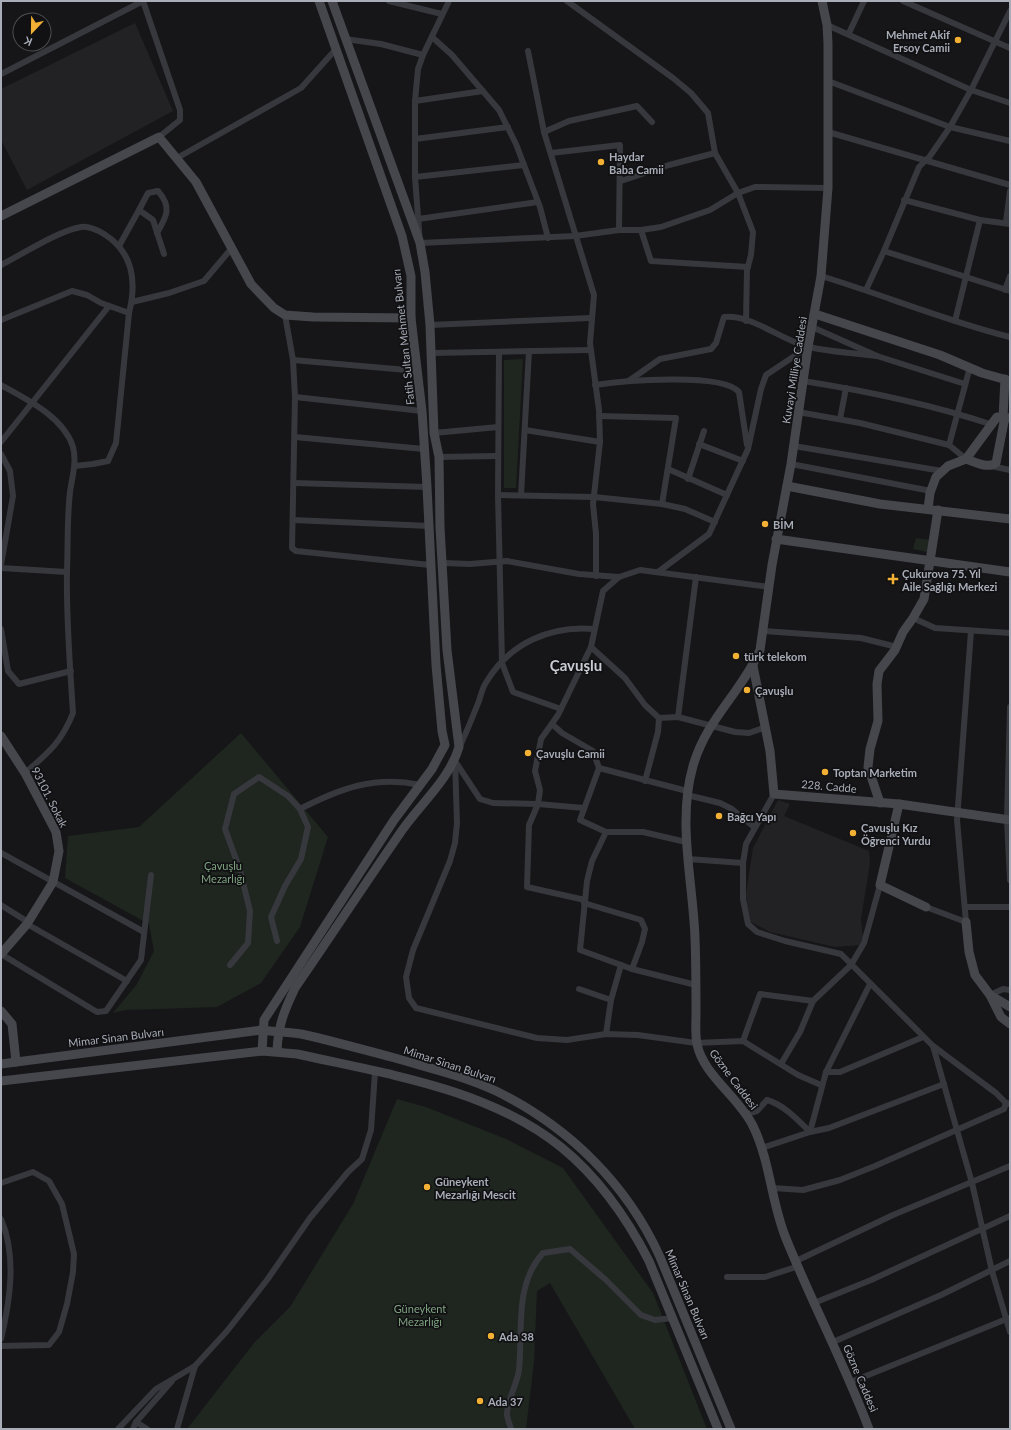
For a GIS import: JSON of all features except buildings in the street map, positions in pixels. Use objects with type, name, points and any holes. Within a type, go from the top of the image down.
[{"type":"street","points":[[1,74],[143,1],[180,110],[180,120],[159,137],[1,216]]},
{"type":"street","name":"Fatih Sultan Mehmet Bulvarı","points":[[262,1030],[264,1020],[394,820],[432,769],[445,745],[442,731],[436,670],[430,564],[430,526],[422,411],[411,318],[411,276],[402,236],[319,1]]},
{"type":"street","points":[[332,1],[344,39],[420,242]]},
{"type":"street","points":[[389,1],[442,14]]},
{"type":"street","points":[[449,1],[423,55],[418,69],[415,101],[415,177],[420,242],[425,272],[432,353],[434,433],[439,457],[440,527],[444,563],[447,650],[459,747]]},
{"type":"street","points":[[567,1],[691,93],[708,113],[715,153],[738,193],[753,232],[751,255],[748,267],[746,321]]},
{"type":"street","name":"Kuvayi Milliye Caddesi","points":[[710,726],[753,666],[760,650],[764,631],[776,539],[788,486],[808,347],[821,276],[828,188],[827,24],[822,1]]},
{"type":"street","points":[[849,33],[864,1]]},
{"type":"street","points":[[903,1],[1010,48]]},
{"type":"street","points":[[866,290],[919,167],[950,127],[972,90],[1010,11]]},
{"type":"street","points":[[827,24],[972,90],[1010,103]]},
{"type":"street","points":[[432,37],[452,55],[499,110],[524,165],[538,202],[548,238]]},
{"type":"street","points":[[344,39],[381,44],[423,55]]},
{"type":"street","points":[[176,158],[301,88],[336,49]]},
{"type":"street","points":[[528,50],[544,132],[594,295],[590,350],[599,416],[600,442],[594,497],[596,576]]},
{"type":"street","points":[[828,81],[950,127],[1010,141]]},
{"type":"street","points":[[415,101],[483,91]]},
{"type":"street","points":[[544,132],[569,122],[637,106],[652,122]]},
{"type":"street","points":[[415,139],[508,127]]},
{"type":"street","points":[[828,132],[1010,185]]},
{"type":"street","points":[[159,137],[196,182],[251,284],[274,308],[285,315],[313,317],[411,318]]},
{"type":"street","points":[[550,152],[620,145],[621,181],[619,230]]},
{"type":"street","points":[[621,181],[669,165],[715,153]]},
{"type":"street","points":[[415,177],[524,165]]},
{"type":"street","points":[[420,242],[548,238],[619,230],[641,230],[661,227],[710,210],[738,193],[755,187],[828,188]]},
{"type":"street","points":[[119,246],[148,192],[158,191],[168,206],[164,220],[157,233]]},
{"type":"street","points":[[904,200],[980,220],[1008,223],[1010,191]]},
{"type":"street","points":[[418,219],[538,202]]},
{"type":"street","points":[[139,210],[153,220],[164,254]]},
{"type":"street","points":[[955,321],[980,220]]},
{"type":"street","points":[[1,265],[66,231],[82,227],[99,230],[116,241],[130,262],[133,283],[132,302],[129,313],[116,443],[108,461],[75,466]]},
{"type":"street","points":[[641,230],[651,261],[748,267]]},
{"type":"street","points":[[132,302],[169,293],[204,281],[231,249]]},
{"type":"street","points":[[884,251],[1008,291],[1010,276]]},
{"type":"street","points":[[821,276],[955,321],[1010,337]]},
{"type":"street","points":[[1,320],[72,291],[87,294],[109,306],[129,313]]},
{"type":"street","points":[[1,442],[31,402],[109,306]]},
{"type":"street","points":[[815,314],[940,355],[1007,380],[1006,418],[996,463],[991,466]]},
{"type":"street","points":[[285,315],[293,360],[295,397],[292,548],[296,551],[430,564]]},
{"type":"street","points":[[630,380],[660,359],[711,349],[716,343],[724,317],[732,316],[808,347],[877,356]]},
{"type":"street","points":[[430,325],[592,318]]},
{"type":"street","points":[[812,327],[877,356],[965,384]]},
{"type":"street","points":[[658,572],[709,534],[748,449],[761,389],[766,375],[808,347]]},
{"type":"street","points":[[432,353],[590,350]]},
{"type":"street","points":[[521,495],[529,351]]},
{"type":"street","points":[[499,352],[497,456],[498,562],[502,663],[513,692],[561,709]]},
{"type":"street","points":[[293,360],[418,371]]},
{"type":"street","points":[[949,445],[970,367]]},
{"type":"street","points":[[595,385],[630,380],[686,380],[726,383],[734,387],[738,392],[748,449]]},
{"type":"street","points":[[803,381],[882,395],[957,413],[990,424]]},
{"type":"street","points":[[1,385],[31,402],[52,418],[65,431],[73,447],[75,466],[70,492],[67,572],[72,713],[66,729],[54,748],[25,773]]},
{"type":"street","points":[[840,419],[846,388]]},
{"type":"street","points":[[295,397],[422,411]]},
{"type":"street","points":[[798,412],[840,419],[949,445],[966,459],[1010,470]]},
{"type":"street","points":[[599,416],[676,418],[662,504]]},
{"type":"street","points":[[880,803],[868,767],[870,749],[878,721],[877,684],[879,672],[896,647],[903,632],[914,618],[924,598],[930,562],[933,510],[931,490],[936,477],[942,471],[948,466],[966,459],[997,416],[1006,418]]},
{"type":"street","points":[[434,433],[498,427]]},
{"type":"street","points":[[525,430],[600,442]]},
{"type":"street","points":[[688,478],[704,431]]},
{"type":"street","points":[[295,437],[424,449]]},
{"type":"street","points":[[699,444],[743,460]]},
{"type":"street","points":[[794,446],[942,471]]},
{"type":"street","points":[[1,454],[10,471],[13,496],[1,565]]},
{"type":"street","points":[[439,457],[497,456]]},
{"type":"street","points":[[791,464],[931,490]]},
{"type":"street","points":[[668,470],[727,495]]},
{"type":"street","points":[[294,483],[427,487]]},
{"type":"street","points":[[788,486],[880,504],[1010,519]]},
{"type":"street","points":[[498,495],[594,497],[662,504],[685,509],[715,522]]},
{"type":"street","points":[[293,520],[430,526]]},
{"type":"street","points":[[776,539],[930,562],[1010,572]]},
{"type":"street","points":[[444,563],[470,564],[498,562],[529,564],[596,576],[618,578]]},
{"type":"street","points":[[1,568],[67,572]]},
{"type":"street","points":[[632,969],[645,929],[641,920],[585,901],[527,887],[529,825],[538,804],[540,790],[535,771],[541,739],[561,709],[591,647],[603,591],[618,578],[640,570],[770,587]]},
{"type":"street","points":[[678,717],[696,577]]},
{"type":"street","points":[[914,618],[935,628],[1010,633]]},
{"type":"street","points":[[277,1051],[278,1033],[283,1012],[295,988],[404,828],[437,789],[455,761],[459,747],[487,681],[507,656],[531,639],[560,630],[577,628],[594,629]]},
{"type":"street","points":[[1,629],[8,671],[19,684],[70,671]]},
{"type":"street","points":[[764,631],[861,638],[896,647]]},
{"type":"street","points":[[971,631],[957,820],[966,922],[969,952],[975,975],[990,996],[1000,1017],[1010,1024]]},
{"type":"street","points":[[591,647],[625,678],[645,705],[659,718],[678,717],[735,732],[749,733],[766,728]]},
{"type":"street","points":[[753,666],[766,728],[773,773],[774,794],[754,827],[746,844],[743,863],[743,899],[748,924],[757,932],[785,941],[841,954],[933,1046],[1008,1103],[1004,1109],[840,1180],[803,1190],[773,1188]]},
{"type":"street","points":[[1010,707],[1010,880]]},
{"type":"street","points":[[645,781],[658,732],[659,718]]},
{"type":"street","points":[[552,724],[562,733],[593,751],[599,768],[580,820],[606,832],[643,832],[686,842]]},
{"type":"street","name":"Gözne Caddesi","points":[[710,726],[698,750],[687,793],[686,842],[695,937],[696,1043],[702,1060],[746,1114],[762,1148],[784,1234],[851,1382],[869,1429]]},
{"type":"street","name":"93101. Sokak","points":[[1,736],[25,773],[56,832],[59,851],[53,882],[27,923],[1,954]]},
{"type":"street","points":[[455,761],[480,799],[493,803],[538,804],[584,808]]},
{"type":"street","points":[[455,761],[457,823],[455,843],[450,861],[413,950],[406,977],[409,998],[416,1008],[537,1038],[567,1040],[606,1034],[638,1035],[696,1043],[743,1040],[798,1075],[822,1085]]},
{"type":"street","points":[[599,768],[720,803],[732,809],[754,827]]},
{"type":"street","points":[[230,965],[248,943],[250,911],[240,870],[225,828],[234,794],[259,777],[288,796],[300,809],[308,827],[301,859],[284,886],[271,917],[277,941]]},
{"type":"street","points":[[300,809],[332,793],[366,783],[402,781],[420,786]]},
{"type":"street","name":"228. Cadde","points":[[774,794],[899,804],[1009,820]]},
{"type":"street","points":[[781,1064],[800,1032],[813,1001],[851,965],[864,942],[880,885],[899,804]]},
{"type":"street","points":[[606,832],[592,861],[585,901],[580,950],[632,969],[696,985]]},
{"type":"street","points":[[1,853],[144,932]]},
{"type":"street","points":[[688,858],[743,863]]},
{"type":"street","points":[[1,954],[97,1012],[106,1011],[142,960],[151,875]]},
{"type":"street","points":[[880,885],[926,908],[966,922]]},
{"type":"street","points":[[1,905],[27,923],[127,981]]},
{"type":"street","points":[[965,907],[1010,907]]},
{"type":"street","points":[[606,1034],[611,1000],[621,965]]},
{"type":"street","points":[[810,1132],[826,1072],[870,984]]},
{"type":"street","points":[[579,989],[611,1000]]},
{"type":"street","points":[[990,996],[1004,989],[1010,990]]},
{"type":"street","points":[[743,1040],[760,994],[813,1001]]},
{"type":"street","points":[[990,996],[1010,1007]]},
{"type":"street","points":[[1,1011],[12,1024],[16,1062]]},
{"type":"street","points":[[262,1030],[262,1051]]},
{"type":"street","name":"Mimar Sinan Bulvarı","points":[[1,1064],[262,1030],[278,1033],[300,1034],[447,1073],[495,1091],[569,1136],[600,1166],[620,1189],[650,1233],[731,1429]]},
{"type":"street","points":[[826,1072],[840,1072],[923,1037]]},
{"type":"street","points":[[933,1046],[972,1183],[992,1271],[1008,1319],[1010,1332]]},
{"type":"street","name":"Mimar Sinan Bulvarı","points":[[1,1080],[262,1051],[277,1051],[431,1085],[490,1105],[525,1123],[560,1147],[590,1174],[609,1196],[624,1217],[649,1261],[718,1429]]},
{"type":"street","points":[[118,1429],[156,1389],[195,1366],[227,1331],[267,1280],[310,1218],[348,1172],[362,1159],[371,1130],[375,1072]]},
{"type":"street","points":[[762,1148],[810,1132],[829,1128],[944,1084]]},
{"type":"street","points":[[746,1114],[756,1111],[767,1100],[774,1102],[794,1116],[810,1132]]},
{"type":"street","points":[[727,1277],[766,1277],[798,1263],[893,1215],[1010,1166]]},
{"type":"street","points":[[1,1183],[33,1172],[49,1181],[62,1204],[74,1254],[74,1272],[67,1304],[59,1332],[49,1345],[1,1346]]},
{"type":"street","points":[[814,1303],[871,1280],[1010,1216]]},
{"type":"street","points":[[1,1219],[10,1251],[7,1314],[1,1339]]},
{"type":"street","points":[[511,1429],[507,1414],[519,1371],[521,1317],[528,1277],[536,1261],[543,1253],[570,1249],[606,1280],[641,1315],[655,1320],[673,1318]]},
{"type":"street","points":[[833,1342],[1010,1262]]},
{"type":"street","points":[[851,1382],[1008,1319]]},
{"type":"street","points":[[177,1429],[195,1366]]},
{"type":"street","points":[[133,1429],[136,1422],[176,1377]]},
{"type":"street","points":[[136,1422],[147,1429]]},
{"type":"shaded area","points":[[135,23],[173,111],[27,190],[1,140],[1,89]]},
{"type":"shaded area","points":[[778,800],[790,804],[784,816],[869,851],[870,863],[861,919],[863,937],[860,945],[835,947],[770,932],[747,920],[746,894],[753,848]]},
{"type":"green space","points":[[523,359],[516,488],[504,488],[504,360]]},
{"type":"green space","points":[[916,538],[930,540],[927,552],[913,549]]},
{"type":"green space","name":"Çavuşlu Mezarlığı","points":[[241,733],[328,837],[300,927],[261,983],[217,1007],[125,1010],[113,1013],[137,984],[154,951],[149,924],[65,878],[68,836],[139,827]]},
{"type":"green space","name":"Güneykent Mezarlığı","points":[[397,1099],[426,1107],[506,1139],[563,1168],[653,1293],[707,1429],[635,1429],[550,1283],[537,1291],[534,1362],[526,1429],[187,1429],[254,1343],[290,1307],[353,1204]]},
{"type":"place","name":"Mehmet Akif Ersoy Camii","points":[[958,40]]},
{"type":"place","name":"Haydar Baba Camii","points":[[601,162]]},
{"type":"place","name":"BİM","points":[[765,524]]},
{"type":"place","name":"Çukurova 75. Yıl Aile Sağlığı Merkezi","points":[[893,579]]},
{"type":"place","name":"türk telekom","points":[[736,656]]},
{"type":"place","name":"Çavuşlu","points":[[747,690]]},
{"type":"place","name":"Çavuşlu Camii","points":[[528,753]]},
{"type":"place","name":"Toptan Marketim","points":[[825,772]]},
{"type":"place","name":"Bağcı Yapı","points":[[719,816]]},
{"type":"place","name":"Çavuşlu Kız Öğrenci Yurdu","points":[[853,833]]},
{"type":"place","name":"Güneykent Mezarlığı Mescit","points":[[427,1187]]},
{"type":"place","name":"Ada 38","points":[[491,1336]]},
{"type":"place","name":"Ada 37","points":[[480,1401]]},
{"type":"district","name":"Çavuşlu","points":[[576,665]]}]
